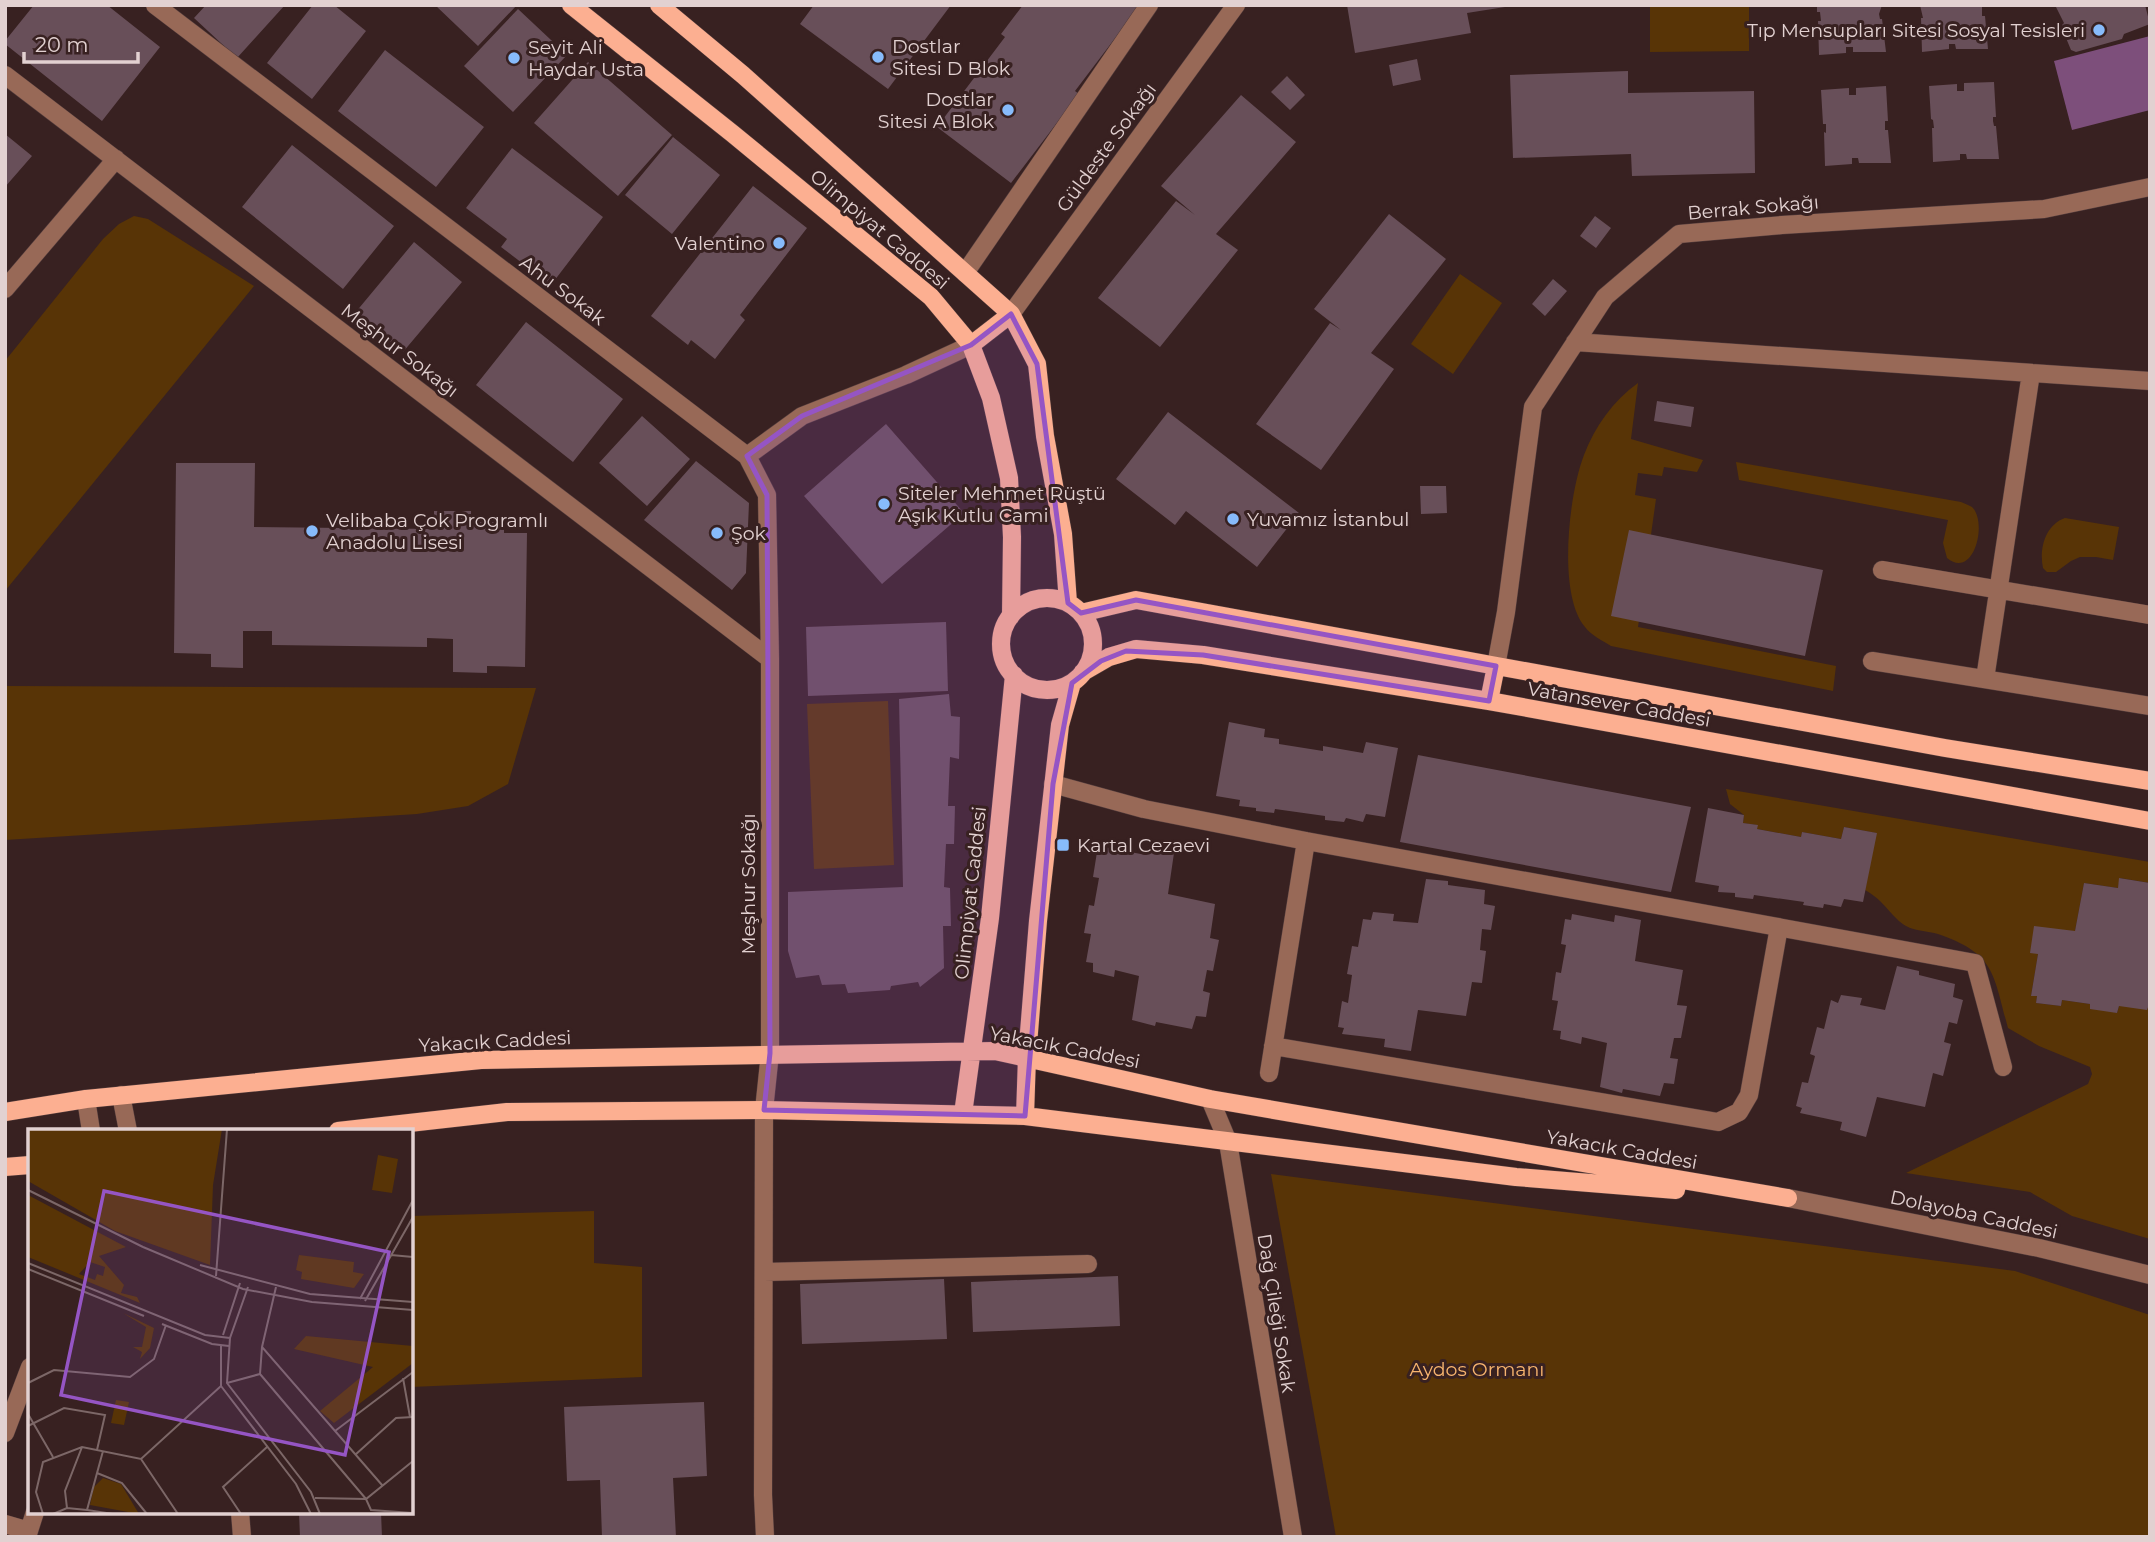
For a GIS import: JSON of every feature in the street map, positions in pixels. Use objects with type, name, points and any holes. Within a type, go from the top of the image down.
[{"type":"main road","name":"Olimpiyat Caddesi","points":[[571,5],[931,297],[971,345],[991,398],[1009,478],[1012,537],[1011,616]]},
{"type":"main road","name":"Olimpiyat Caddesi","points":[[659,5],[743,75],[1011,314],[1037,364],[1045,436],[1074,608]]},
{"type":"main road","points":[[971,345],[1011,314]]},
{"type":"main road","points":[[1026,1116],[1027,1057],[1060,725],[1078,678],[1090,661],[1093,635],[1074,608],[1053,598],[1037,599],[1011,616],[1004,627],[1001,640],[1006,665],[1014,675],[1026,685],[1041,690],[1057,689],[1078,678]]},
{"type":"main road","name":"Vatansever Caddesi","points":[[1074,608],[1136,600],[1945,748],[2150,781]]},
{"type":"main road","name":"Vatansever Caddesi","points":[[1078,678],[1101,661],[1126,651],[1151,649],[1203,655],[1489,701],[2150,821]]},
{"type":"main road","points":[[1489,701],[1496,666]]},
{"type":"main road","name":"Olimpiyat Caddesi","points":[[963,1114],[990,918],[1014,675]]},
{"type":"main road","name":"Yakacık Caddesi","points":[[5,1112],[121,1095],[481,1060],[995,1051],[1210,1099],[1788,1198]]},
{"type":"main road","name":"Yakacık Caddesi","points":[[356,1129],[507,1112],[764,1110],[1026,1116],[1516,1177],[1788,1198]]},
{"type":"main road","points":[[5,1167],[28,1165]]},
{"type":"street","name":"Ahu Sokak","points":[[155,5],[747,456]]},
{"type":"street","points":[[965,273],[1149,5]]},
{"type":"street","name":"Güldeste Sokağı","points":[[1011,314],[1236,5]]},
{"type":"street","name":"Meşhur Sokağı","points":[[5,75],[770,659]]},
{"type":"street","points":[[5,289],[116,159]]},
{"type":"street","name":"Berrak Sokağı","points":[[1496,666],[1506,612],[1533,407],[1605,297],[1679,234],[2044,209],[2150,187]]},
{"type":"street","points":[[1575,342],[2150,381]]},
{"type":"street","points":[[747,456],[802,415],[906,375],[971,345]]},
{"type":"street","points":[[1985,679],[2031,373]]},
{"type":"street","name":"Meşhur Sokağı","points":[[747,456],[767,495],[770,659],[770,1053],[764,1110],[765,1537]]},
{"type":"street","points":[[1882,570],[2150,615]]},
{"type":"street","points":[[1872,661],[2150,706]]},
{"type":"street","points":[[1053,784],[1144,809],[1306,841],[1975,963],[2003,1067]]},
{"type":"street","points":[[1269,1073],[1306,841]]},
{"type":"street","points":[[1273,1046],[1718,1122],[1739,1112],[1749,1095],[1779,927]]},
{"type":"street","points":[[121,1095],[128,1129]]},
{"type":"street","points":[[86,1099],[91,1129]]},
{"type":"street","name":"Dağ Çileği Sokak","points":[[1210,1099],[1228,1142],[1293,1537]]},
{"type":"street","name":"Dolayoba Caddesi","points":[[1788,1198],[2039,1248],[2150,1275]]},
{"type":"street","points":[[764,1272],[1088,1265]]},
{"type":"street","points":[[5,1433],[28,1372]]},
{"type":"street","points":[[5,1524],[28,1534],[34,1514]]},
{"type":"street","points":[[240,1514],[242,1537]]},
{"type":"highlighted area","points":[[1011,314],[1037,364],[1068,603],[1081,613],[1136,600],[1496,666],[1489,701],[1203,655],[1126,651],[1101,661],[1072,683],[1053,784],[1025,1116],[764,1110],[770,1053],[767,495],[747,456],[802,416],[971,345]]},
{"type":"green space","points":[[1650,5],[1749,5],[1749,51],[1650,52]]},
{"type":"green space","points":[[134,216],[148,219],[254,286],[5,591],[5,361],[103,239],[119,224]]},
{"type":"green space","points":[[1460,274],[1502,303],[1453,374],[1411,344]]},
{"type":"green space","points":[[1638,383],[1631,439],[1703,460],[1697,472],[1664,467],[1662,476],[1638,473],[1635,495],[1656,499],[1638,627],[1836,666],[1833,691],[1611,646],[1585,627],[1576,612],[1568,568],[1574,493],[1584,455],[1594,434],[1613,406]]},
{"type":"green space","points":[[1736,462],[1961,502],[1972,507],[1977,514],[1979,524],[1976,546],[1965,561],[1956,563],[1947,558],[1943,543],[1948,520],[1739,480]]},
{"type":"green space","points":[[2065,518],[2119,527],[2113,560],[2080,557],[2056,572],[2047,572],[2042,561],[2045,538],[2058,521]]},
{"type":"green space","points":[[5,686],[536,688],[508,784],[468,806],[417,814],[5,840]]},
{"type":"green space","points":[[888,701],[894,865],[814,869],[807,704]]},
{"type":"green space","points":[[1726,789],[2150,862],[2150,883],[2120,878],[2118,888],[2084,883],[2075,931],[2038,954],[2031,996],[2037,996],[2036,1003],[2061,1006],[2062,1000],[2090,1004],[2117,1013],[2119,1006],[2150,1002],[2150,1239],[2072,1216],[2030,1192],[1906,1173],[2088,1084],[2092,1074],[2090,1067],[2039,1046],[2008,1028],[1995,980],[1982,958],[1938,934],[1906,926],[1865,890],[1876,833],[1844,827],[1841,839],[1802,832],[1801,837],[1757,829],[1757,825],[1743,823],[1744,815],[1730,804]]},
{"type":"green space","name":"Aydos Ormanı","points":[[1271,1174],[2015,1271],[2150,1315],[2150,1537],[1336,1537]]},
{"type":"green space","points":[[594,1211],[594,1263],[642,1267],[642,1377],[413,1387],[413,1216]]},
{"type":"shaded area","points":[[2150,36],[2150,110],[2072,130],[2054,61]]},
{"type":"building","points":[[34,5],[107,5],[160,47],[102,121],[5,44]]},
{"type":"building","points":[[206,5],[285,5],[237,58],[194,18]]},
{"type":"building","points":[[313,5],[334,5],[366,31],[312,99],[267,63]]},
{"type":"building","points":[[435,5],[517,5],[478,46]]},
{"type":"building","name":"Dostlar Sitesi D Blok","points":[[814,5],[951,5],[888,89],[800,24]]},
{"type":"building","name":"Dostlar Sitesi A Blok","points":[[1023,5],[1134,5],[1138,8],[1075,91],[1079,94],[1011,183],[937,127],[1005,37],[1001,34]]},
{"type":"building","points":[[1347,5],[1505,7],[1467,13],[1471,33],[1355,53]]},
{"type":"building","points":[[1817,5],[1882,5],[1879,14],[1886,52],[1853,52],[1853,47],[1846,47],[1846,53],[1819,55],[1818,21],[1821,21]]},
{"type":"building","points":[[1920,5],[1982,5],[1988,49],[1956,49],[1955,44],[1949,44],[1949,49],[1922,52],[1923,18]]},
{"type":"building","name":"Tıp Mensupları Sitesi Sosyal Tesisleri","points":[[2055,5],[2145,5],[2150,24],[2124,34],[2122,39],[2076,52],[2071,50],[2061,26],[2064,23]]},
{"type":"building","points":[[518,9],[567,55],[513,112],[464,66]]},
{"type":"building","points":[[385,50],[484,127],[436,187],[338,111]]},
{"type":"building","points":[[1417,59],[1421,80],[1393,86],[1389,65]]},
{"type":"building","points":[[588,62],[672,135],[618,196],[534,123]]},
{"type":"building","points":[[1628,71],[1628,93],[1754,91],[1755,173],[1632,176],[1631,154],[1513,158],[1510,75]]},
{"type":"building","points":[[1287,76],[1305,95],[1290,110],[1271,92]]},
{"type":"building","points":[[1994,82],[1996,117],[1993,117],[1993,121],[1996,126],[1999,159],[1967,159],[1966,154],[1960,154],[1960,160],[1933,162],[1934,128],[1929,86],[1957,84],[1957,91],[1964,91],[1964,83]]},
{"type":"building","points":[[1886,86],[1888,121],[1885,121],[1885,130],[1888,130],[1891,163],[1859,163],[1858,158],[1852,158],[1852,164],[1825,166],[1826,124],[1823,124],[1821,90],[1849,88],[1849,95],[1856,95],[1856,88]]},
{"type":"building","points":[[1241,95],[1296,142],[1216,234],[1238,250],[1160,347],[1098,298],[1176,201],[1195,215],[1161,186]]},
{"type":"building","points":[[5,134],[32,156],[5,187]]},
{"type":"building","points":[[673,137],[720,175],[672,234],[625,195]]},
{"type":"building","points":[[292,145],[394,226],[343,289],[242,207]]},
{"type":"building","points":[[512,148],[603,217],[551,285],[501,247],[507,239],[466,208]]},
{"type":"building","points":[[753,186],[807,228],[740,315],[745,320],[715,359],[691,340],[688,345],[651,316]]},
{"type":"building","points":[[1389,214],[1446,259],[1371,353],[1394,369],[1321,470],[1256,424],[1330,323],[1341,330],[1314,309]]},
{"type":"building","points":[[1595,216],[1611,228],[1596,248],[1580,236]]},
{"type":"building","points":[[414,242],[462,282],[403,352],[355,313]]},
{"type":"building","points":[[1553,279],[1567,291],[1545,316],[1532,304]]},
{"type":"building","points":[[526,322],[623,399],[573,462],[476,385]]},
{"type":"building","points":[[1657,401],[1694,407],[1691,427],[1654,421]]},
{"type":"building","points":[[1168,412],[1299,513],[1257,567],[1186,511],[1175,525],[1116,479]]},
{"type":"building","points":[[642,416],[690,459],[647,506],[599,463]]},
{"type":"building","name":"Siteler Mehmet Rüştü Aşık Kutlu Cami","points":[[886,424],[964,513],[882,584],[804,496]]},
{"type":"building","points":[[696,461],[749,503],[746,573],[732,590],[644,520]]},
{"type":"building","points":[[176,463],[255,463],[254,527],[434,529],[434,511],[471,511],[471,522],[504,522],[504,533],[527,533],[525,667],[487,666],[487,673],[453,672],[453,639],[427,638],[427,647],[272,645],[272,631],[243,631],[243,668],[211,667],[211,654],[174,653]]},
{"type":"building","points":[[1420,486],[1446,486],[1447,513],[1421,514]]},
{"type":"building","points":[[1629,530],[1823,570],[1805,656],[1611,616]]},
{"type":"building","points":[[946,622],[948,691],[808,696],[806,627]]},
{"type":"building","points":[[949,694],[951,716],[960,717],[959,759],[950,757],[948,806],[955,806],[954,844],[946,844],[944,887],[950,888],[951,926],[943,926],[944,968],[920,987],[918,982],[891,986],[890,990],[848,993],[845,984],[822,985],[819,975],[796,978],[788,951],[788,892],[903,887],[899,699]]},
{"type":"building","points":[[1229,722],[1265,729],[1264,737],[1279,739],[1279,744],[1323,751],[1323,746],[1363,753],[1366,742],[1398,748],[1385,817],[1366,814],[1363,822],[1346,818],[1344,822],[1325,820],[1325,816],[1275,809],[1274,813],[1256,811],[1256,808],[1239,806],[1240,800],[1216,796]]},
{"type":"building","points":[[1418,755],[1691,807],[1671,892],[1400,842]]},
{"type":"building","points":[[1708,808],[1744,815],[1743,823],[1758,825],[1757,829],[1801,837],[1802,832],[1841,839],[1844,827],[1877,833],[1863,902],[1844,899],[1841,907],[1824,904],[1823,908],[1803,905],[1804,902],[1754,895],[1753,899],[1735,897],[1735,893],[1718,892],[1719,886],[1695,882]]},
{"type":"building","points":[[1104,847],[1146,855],[1148,848],[1174,853],[1168,894],[1215,904],[1210,938],[1219,940],[1213,971],[1207,970],[1203,991],[1210,993],[1206,1017],[1196,1016],[1192,1029],[1156,1022],[1155,1026],[1132,1020],[1139,976],[1115,970],[1114,977],[1093,972],[1093,963],[1086,962],[1091,934],[1084,933],[1089,905],[1094,906],[1099,878],[1093,877],[1097,852],[1104,853]]},
{"type":"building","points":[[2119,878],[2150,883],[2150,1002],[2147,1010],[2119,1006],[2117,1013],[2090,1009],[2090,1004],[2062,1000],[2061,1006],[2036,1003],[2037,996],[2031,996],[2038,954],[2030,953],[2034,926],[2075,931],[2084,883],[2118,888]]},
{"type":"building","points":[[1426,879],[1485,890],[1484,904],[1495,906],[1491,930],[1482,929],[1480,950],[1486,951],[1482,983],[1472,982],[1466,1016],[1418,1010],[1411,1051],[1384,1047],[1385,1039],[1342,1034],[1344,1028],[1338,1027],[1342,1001],[1348,1003],[1352,975],[1347,974],[1352,946],[1358,947],[1363,919],[1371,920],[1373,912],[1394,914],[1393,921],[1418,923]]},
{"type":"building","points":[[1572,914],[1614,922],[1615,915],[1641,920],[1635,961],[1683,970],[1677,1005],[1687,1006],[1681,1038],[1674,1038],[1670,1058],[1678,1059],[1674,1084],[1664,1083],[1660,1096],[1623,1089],[1622,1093],[1600,1087],[1607,1043],[1582,1037],[1581,1044],[1560,1039],[1561,1031],[1553,1030],[1558,1001],[1552,1000],[1556,972],[1561,973],[1566,945],[1561,944],[1565,919],[1571,920]]},
{"type":"building","points":[[1897,966],[1955,984],[1953,997],[1963,1000],[1957,1024],[1949,1022],[1944,1042],[1951,1044],[1943,1076],[1933,1073],[1925,1107],[1877,1097],[1866,1137],[1840,1130],[1842,1122],[1800,1113],[1802,1108],[1796,1106],[1802,1082],[1808,1083],[1815,1056],[1810,1054],[1817,1027],[1824,1029],[1831,1000],[1838,1003],[1841,995],[1862,998],[1860,1005],[1885,1010]]},
{"type":"building","points":[[1118,1276],[1120,1326],[973,1332],[971,1282]]},
{"type":"building","points":[[944,1279],[947,1339],[802,1344],[800,1284]]},
{"type":"building","points":[[704,1402],[707,1476],[673,1478],[676,1537],[602,1537],[600,1480],[567,1481],[564,1407]]},
{"type":"building","points":[[299,1514],[381,1514],[382,1537],[300,1537]]},
{"type":"place","name":"Tıp Mensupları Sitesi Sosyal Tesisleri","points":[[2099,30]]},
{"type":"place","name":"Dostlar Sitesi D Blok","points":[[878,57]]},
{"type":"place","name":"Seyit Ali Haydar Usta","points":[[514,58]]},
{"type":"place","name":"Dostlar Sitesi A Blok","points":[[1008,110]]},
{"type":"place","name":"Valentino","points":[[779,243]]},
{"type":"place","name":"Siteler Mehmet Rüştü Aşık Kutlu Cami","points":[[884,504]]},
{"type":"place","name":"Yuvamız İstanbul","points":[[1233,519]]},
{"type":"place","name":"Velibaba Çok Programlı Anadolu Lisesi","points":[[312,531]]},
{"type":"place","name":"Şok","points":[[717,533]]},
{"type":"place","name":"Kartal Cezaevi","points":[[1063,845]]}]
